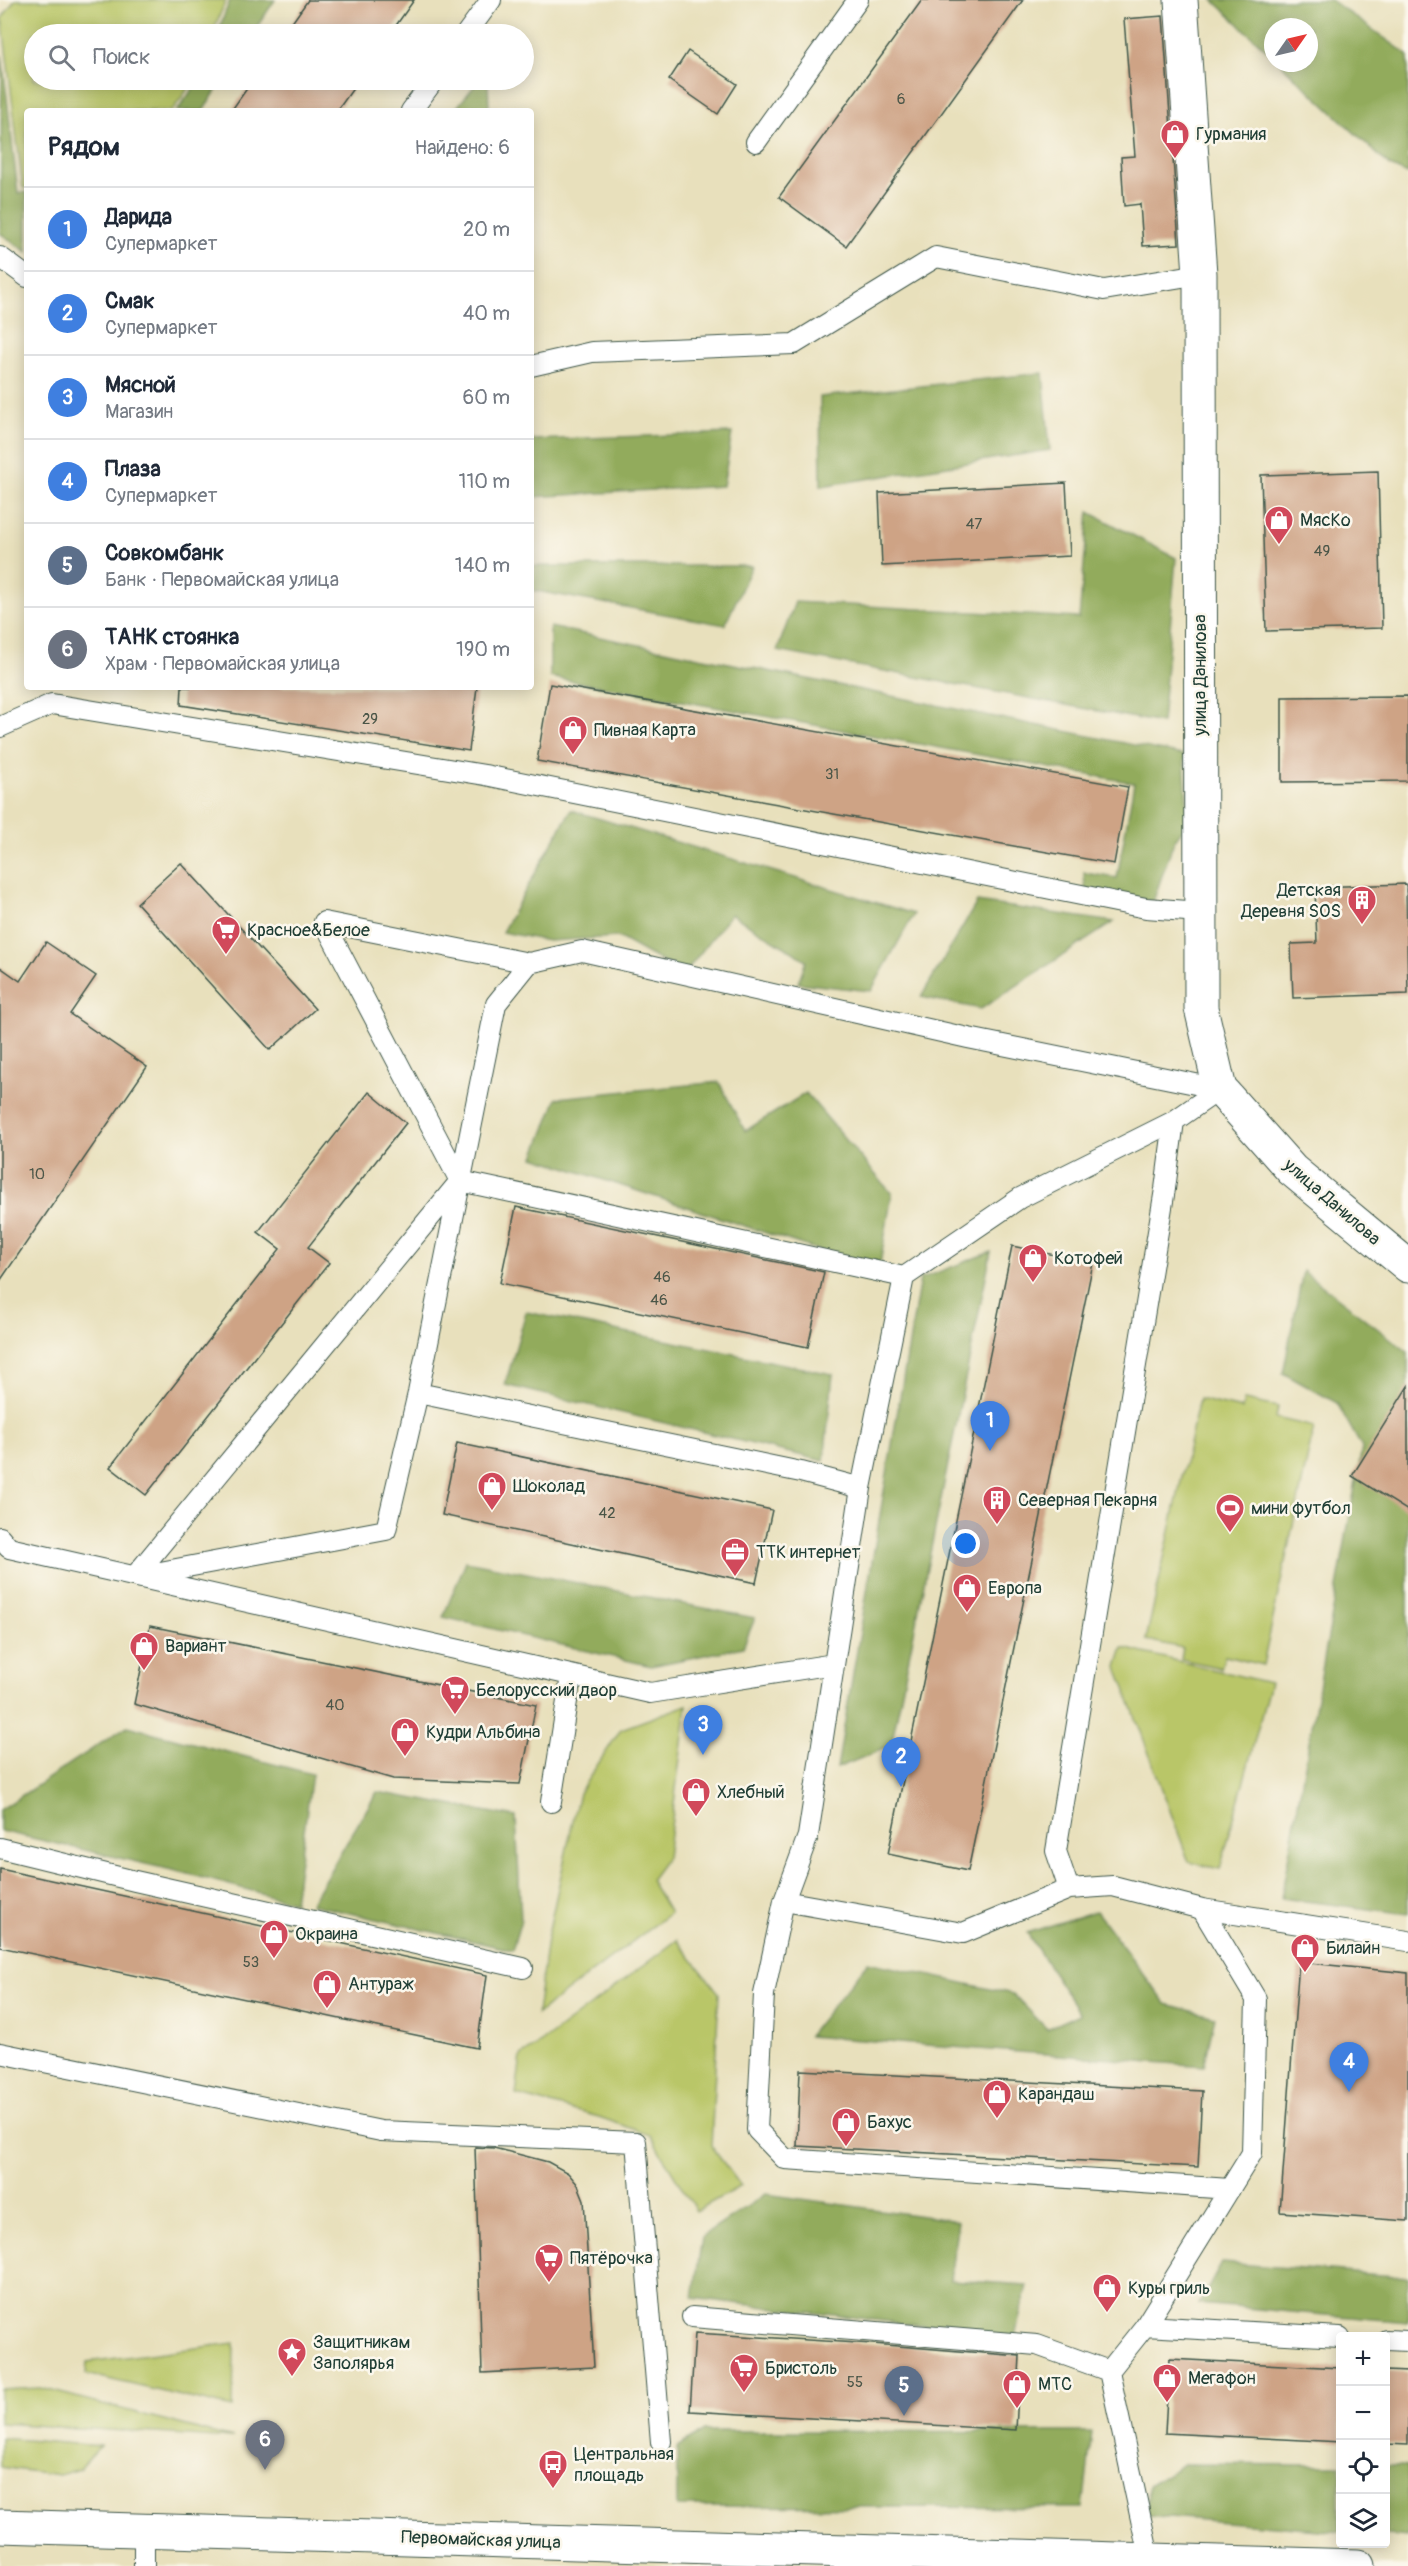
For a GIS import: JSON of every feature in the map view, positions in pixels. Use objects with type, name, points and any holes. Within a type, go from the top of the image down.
[{"type":"street","name":"улица Данилова","points":[[1181,0],[1200,274],[1201,1008],[1220,1089],[1292,1170],[1408,1266]]},
{"type":"street","name":"Первомайская улица","points":[[0,2526],[1151,2563],[1358,2566]]},
{"type":"lane","points":[[473,24],[491,0]]},
{"type":"lane","points":[[756,142],[858,0]]},
{"type":"lane","points":[[413,108],[427,90]]},
{"type":"lane","points":[[0,256],[24,275]]},
{"type":"lane","points":[[534,365],[592,352],[794,344],[936,257],[1104,290],[1200,274]]},
{"type":"lane","points":[[0,728],[52,705],[485,775],[1146,908],[1200,912]]},
{"type":"lane","points":[[460,1181],[324,922],[529,963],[582,951],[968,1038],[1220,1089]]},
{"type":"lane","points":[[135,1576],[386,1530],[418,1393],[496,1004],[529,963]]},
{"type":"lane","points":[[1220,1089],[1174,1121],[1020,1198],[904,1277],[861,1488],[808,1836],[784,1901],[764,1994],[757,2130],[785,2159],[1230,2189]]},
{"type":"lane","points":[[1069,1889],[1056,1851],[1166,1189],[1174,1121]]},
{"type":"lane","points":[[460,1181],[904,1277]]},
{"type":"lane","points":[[135,1576],[460,1181]]},
{"type":"lane","points":[[418,1393],[801,1472],[861,1488]]},
{"type":"lane","points":[[0,1537],[9,1548],[650,1693],[834,1664]]},
{"type":"lane","points":[[551,1802],[572,1676]]},
{"type":"lane","points":[[0,1848],[135,1881],[523,1968]]},
{"type":"lane","points":[[784,1901],[963,1933],[1069,1889],[1113,1886],[1202,1909],[1408,1941]]},
{"type":"lane","points":[[1109,2371],[1145,2326],[1252,2153],[1256,1999],[1202,1909]]},
{"type":"lane","points":[[0,2053],[381,2131],[636,2142],[661,2442]]},
{"type":"lane","points":[[692,2318],[1037,2345],[1109,2371]]},
{"type":"lane","points":[[1145,2326],[1336,2337]]},
{"type":"lane","points":[[1390,2340],[1408,2341]]},
{"type":"lane","points":[[1109,2371],[1151,2563]]},
{"type":"lane","points":[[144,2530],[144,2566]]},
{"type":"green space","points":[[15,0],[226,0],[216,24],[24,24],[24,90],[187,90],[174,108],[24,108],[24,188],[2,18]]},
{"type":"green space","points":[[230,0],[275,0],[259,24],[221,24]]},
{"type":"green space","points":[[1213,0],[1331,0],[1408,55],[1408,174],[1390,166],[1290,72],[1318,72],[1318,18],[1264,18],[1264,48]]},
{"type":"green space","points":[[2,55],[18,193],[24,192],[24,250],[0,233]]},
{"type":"green space","points":[[192,90],[217,90],[205,108],[179,108]]},
{"type":"green space","points":[[471,90],[488,90],[489,108],[456,108]]},
{"type":"green space","points":[[1043,373],[1050,450],[821,486],[820,397]]},
{"type":"green space","points":[[732,433],[723,486],[534,497],[534,440]]},
{"type":"green space","points":[[1089,512],[1176,558],[1162,723],[777,651],[795,602],[1079,618]]},
{"type":"green space","points":[[534,566],[752,566],[725,625],[534,591]]},
{"type":"green space","points":[[550,627],[1184,755],[1188,822],[1174,841],[1153,902],[1085,889],[1084,873],[1117,878],[1134,783],[550,677]]},
{"type":"green space","points":[[571,810],[914,914],[871,991],[798,983],[806,960],[731,914],[684,974],[618,937],[548,941],[502,932]]},
{"type":"green space","points":[[977,902],[1114,922],[981,1009],[921,997]]},
{"type":"green space","points":[[719,1082],[745,1131],[806,1093],[892,1194],[879,1270],[534,1157],[557,1098]]},
{"type":"green space","points":[[991,1252],[891,1746],[837,1768],[920,1279]]},
{"type":"green space","points":[[1303,1271],[1408,1352],[1408,1914],[1281,1898],[1362,1448],[1337,1403],[1283,1373]]},
{"type":"green space","points":[[526,1312],[833,1374],[824,1461],[505,1385]]},
{"type":"green space","name":"мини футбол","points":[[1199,1399],[1242,1409],[1244,1400],[1278,1407],[1276,1418],[1314,1427],[1263,1665],[1225,1656],[1221,1668],[1181,1659],[1183,1648],[1146,1640]]},
{"type":"green space","points":[[466,1561],[755,1618],[743,1647],[651,1666],[443,1617]]},
{"type":"green space","points":[[1123,1648],[1270,1683],[1220,1869],[1189,1862],[1117,1667]]},
{"type":"green space","points":[[687,1705],[667,1857],[650,1880],[670,1913],[537,2014],[547,1939],[579,1793],[621,1729]]},
{"type":"green space","points":[[127,1726],[312,1774],[294,1902],[181,1872],[0,1831],[0,1810]]},
{"type":"green space","points":[[377,1792],[516,1817],[521,1920],[512,1950],[310,1904]]},
{"type":"green space","points":[[1096,1911],[1166,2004],[1215,2017],[1204,2066],[808,2036],[868,1962],[1013,1994],[1047,2029],[1080,2014],[1027,1933]]},
{"type":"green space","points":[[677,1940],[719,1993],[711,2146],[741,2186],[696,2211],[650,2135],[599,2117],[516,2095],[521,2056]]},
{"type":"green space","points":[[766,2194],[958,2221],[950,2280],[1027,2285],[1015,2337],[693,2298],[702,2237]]},
{"type":"green space","points":[[1222,2263],[1408,2277],[1408,2322],[1199,2304]]},
{"type":"green space","points":[[234,2343],[233,2408],[86,2374],[87,2362]]},
{"type":"green space","points":[[41,2388],[233,2438],[0,2423],[0,2390]]},
{"type":"green space","points":[[704,2431],[1092,2432],[1083,2508],[677,2506],[677,2447]]},
{"type":"green space","points":[[0,2438],[100,2446],[80,2469],[59,2475],[0,2467]]},
{"type":"green space","points":[[1183,2464],[1336,2465],[1336,2532],[1147,2515],[1148,2486]]},
{"type":"green space","points":[[1390,2465],[1408,2465],[1408,2537],[1390,2535]]},
{"type":"building","points":[[308,0],[414,0],[397,24],[291,24]]},
{"type":"building","points":[[922,0],[1023,0],[846,246],[779,197]]},
{"type":"building","points":[[1163,16],[1179,244],[1143,246],[1140,204],[1124,206],[1121,157],[1135,156],[1124,19]]},
{"type":"building","points":[[688,51],[737,84],[718,114],[669,80]]},
{"type":"building","points":[[246,90],[352,90],[339,108],[233,108]]},
{"type":"building","points":[[1378,471],[1382,628],[1266,631],[1261,475]]},
{"type":"building","points":[[1066,483],[1070,556],[882,566],[879,493]]},
{"type":"building","points":[[550,684],[1128,787],[1114,864],[537,761]]},
{"type":"building","points":[[182,690],[477,690],[469,751],[181,705]]},
{"type":"building","points":[[1408,696],[1408,781],[1282,782],[1282,697]]},
{"type":"building","name":"Красное&Белое","points":[[181,863],[315,1009],[270,1050],[137,903]]},
{"type":"building","name":"Детская Деревня SOS","points":[[1406,884],[1408,994],[1293,998],[1291,944],[1317,943],[1315,887]]},
{"type":"building","points":[[46,942],[96,976],[70,1014],[147,1067],[0,1281],[0,967],[20,981]]},
{"type":"building","points":[[369,1092],[406,1123],[308,1247],[329,1263],[146,1495],[110,1467],[280,1249],[258,1232]]},
{"type":"building","points":[[516,1207],[824,1272],[808,1347],[500,1283]]},
{"type":"building","name":"Северная Пекарня","points":[[1012,1246],[1093,1263],[968,1871],[888,1854]]},
{"type":"building","points":[[1408,1386],[1408,1511],[1352,1476]]},
{"type":"building","points":[[457,1443],[772,1510],[756,1583],[442,1515]]},
{"type":"building","points":[[150,1626],[536,1705],[520,1784],[393,1779],[134,1704]]},
{"type":"building","points":[[0,1869],[487,1975],[477,2048],[0,1947]]},
{"type":"building","points":[[1299,1962],[1408,1973],[1408,2221],[1280,2212]]},
{"type":"building","points":[[800,2070],[1202,2091],[1198,2167],[797,2146]]},
{"type":"building","points":[[475,2147],[494,2148],[548,2162],[568,2173],[578,2185],[584,2200],[594,2367],[482,2373]]},
{"type":"building","points":[[695,2333],[1020,2356],[1016,2430],[690,2411]]},
{"type":"building","points":[[1169,2359],[1336,2368],[1336,2442],[1165,2433]]},
{"type":"building","points":[[1390,2371],[1408,2372],[1408,2445],[1390,2444]]},
{"type":"place","name":"Гурмания","points":[[1175,160]]},
{"type":"place","name":"МясКо","points":[[1279,546]]},
{"type":"place","name":"Пивная Карта","points":[[573,756]]},
{"type":"place","name":"Детская Деревня SOS","points":[[1362,926]]},
{"type":"place","name":"Красное&Белое","points":[[226,956]]},
{"type":"place","name":"Котофей","points":[[1033,1284]]},
{"type":"place","name":"Дарида","points":[[990,1451]]},
{"type":"place","name":"Шоколад","points":[[492,1512]]},
{"type":"place","name":"Северная Пекарня","points":[[997,1526]]},
{"type":"place","name":"мини футбол","points":[[1230,1534]]},
{"type":"place","name":"ТТК интернет","points":[[735,1578]]},
{"type":"place","name":"Европа","points":[[967,1614]]},
{"type":"place","name":"Вариант","points":[[144,1672]]},
{"type":"place","name":"Белорусский двор","points":[[455,1716]]},
{"type":"place","name":"Мясной","points":[[703,1755]]},
{"type":"place","name":"Кудри Альбина","points":[[405,1758]]},
{"type":"place","name":"Смак","points":[[901,1787]]},
{"type":"place","name":"Хлебный","points":[[696,1818]]},
{"type":"place","name":"Окраина","points":[[274,1960]]},
{"type":"place","name":"Билайн","points":[[1305,1974]]},
{"type":"place","name":"Антураж","points":[[327,2010]]},
{"type":"place","name":"Плаза","points":[[1349,2092]]},
{"type":"place","name":"Карандаш","points":[[997,2120]]},
{"type":"place","name":"Бахус","points":[[846,2148]]},
{"type":"place","name":"Пятёрочка","points":[[549,2284]]},
{"type":"place","name":"Куры гриль","points":[[1107,2314]]},
{"type":"place","name":"Защитникам Заполярья","points":[[292,2378]]},
{"type":"place","name":"Бристоль","points":[[744,2394]]},
{"type":"place","name":"Мегафон","points":[[1167,2404]]},
{"type":"place","name":"МТС","points":[[1017,2410]]},
{"type":"place","name":"Совкомбанк","points":[[904,2416]]},
{"type":"place","name":"ТАНК стоянка","points":[[265,2470]]},
{"type":"place","name":"Центральная площадь","points":[[553,2490]]}]
